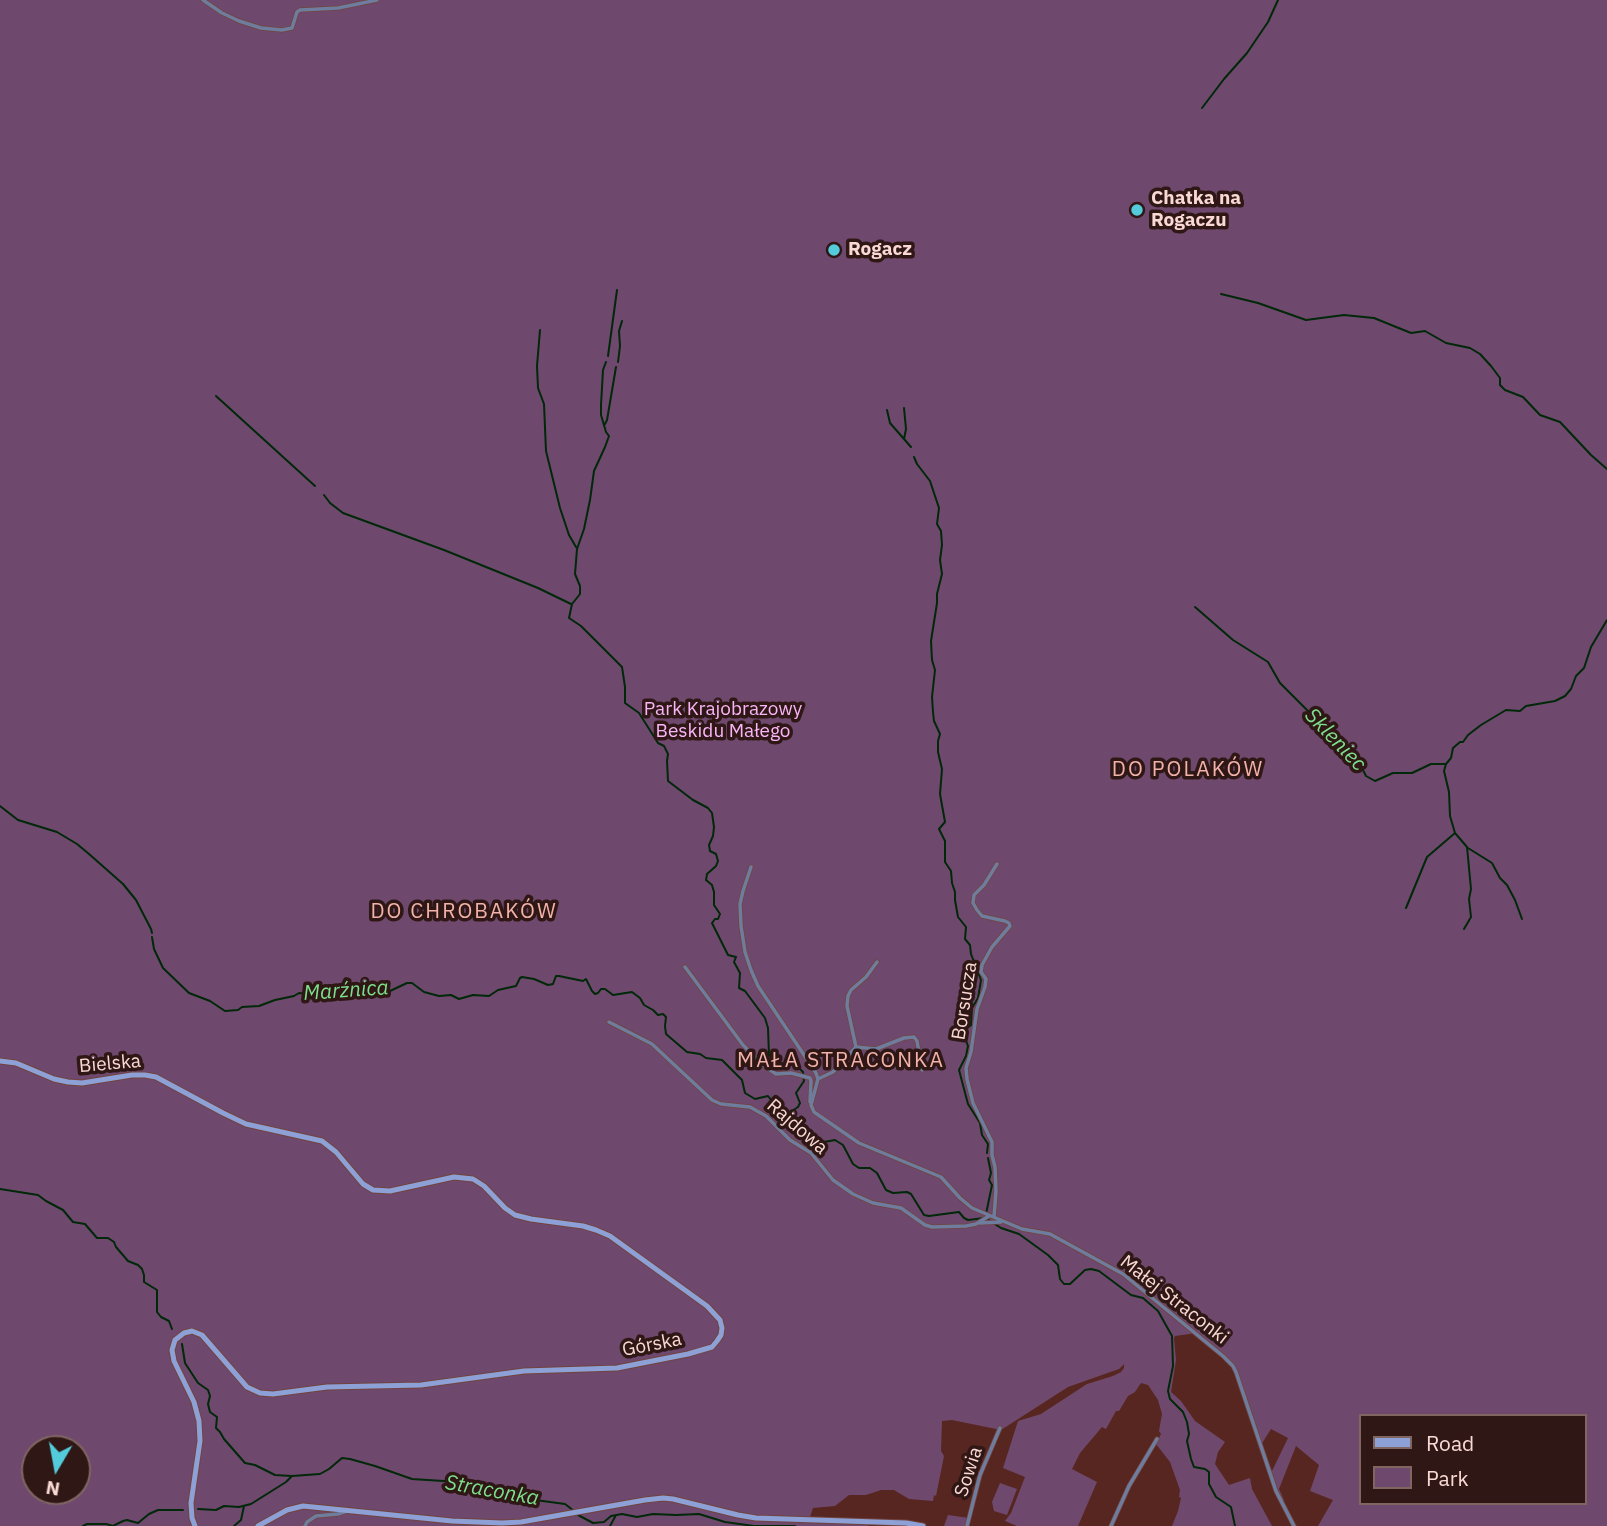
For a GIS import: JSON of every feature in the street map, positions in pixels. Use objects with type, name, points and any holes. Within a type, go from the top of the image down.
[{"type":"street","points":[[202,0],[222,13],[252,26],[282,30],[292,28],[300,10],[338,8],[377,0]]},
{"type":"street","name":"Borsucza","points":[[990,1217],[996,1191],[992,1142],[973,1103],[966,1068],[977,1009],[985,987],[982,965],[992,947],[1010,926],[1005,920],[982,916],[973,903],[974,895],[997,864]]},
{"type":"street","points":[[751,867],[742,896],[742,938],[758,986],[816,1073],[818,1079],[811,1105]]},
{"type":"street","points":[[856,1047],[847,1006],[848,996],[877,962]]},
{"type":"street","points":[[685,967],[753,1056],[773,1073],[808,1077],[811,1081],[811,1105]]},
{"type":"street","name":"Rajdowa","points":[[609,1023],[652,1044],[712,1100],[721,1104],[750,1107],[766,1115],[790,1140],[810,1153],[833,1180],[853,1194],[873,1203],[901,1208],[925,1226],[957,1228],[978,1223],[1003,1222]]},
{"type":"street","points":[[856,1047],[876,1049],[914,1037],[922,1070]]},
{"type":"street","points":[[818,1079],[833,1072],[856,1047]]},
{"type":"street","name":"Bielska","points":[[0,1061],[16,1063],[68,1082],[82,1083],[145,1074],[182,1090]]},
{"type":"street","name":"Górska","points":[[182,1090],[252,1126],[322,1142],[336,1152],[363,1184],[373,1190],[390,1191],[449,1178],[469,1178],[484,1186],[515,1215],[583,1226],[602,1232],[707,1306],[719,1317],[722,1328],[719,1339],[709,1348],[617,1368],[524,1371],[421,1385],[327,1387],[272,1394],[260,1393],[247,1387],[202,1335],[192,1331],[184,1333],[175,1340],[172,1350],[199,1421],[200,1441],[191,1507],[195,1526]]},
{"type":"street","name":"Małej Straconki","points":[[811,1105],[817,1115],[859,1143],[941,1177],[967,1205],[1022,1229],[1050,1234],[1123,1274],[1230,1362],[1236,1372],[1276,1491],[1294,1526]]},
{"type":"street","name":"Rajdowa","points":[[978,1223],[990,1217]]},
{"type":"street","name":"Sowia","points":[[967,1526],[980,1475],[1000,1428]]},
{"type":"street","points":[[1111,1526],[1129,1486],[1157,1439]]},
{"type":"street","points":[[258,1526],[279,1513],[298,1507],[488,1523],[521,1522],[663,1498],[757,1518],[906,1523],[923,1526]]},
{"type":"street","points":[[305,1526],[307,1521],[316,1516],[349,1510]]},
{"type":"green space","name":"Park Krajobrazowy Beskidu Małego","points":[[0,0],[1607,0],[1607,1526],[1318,1526],[1333,1500],[1310,1491],[1319,1465],[1296,1446],[1279,1489],[1284,1500],[1281,1500],[1265,1457],[1266,1455],[1272,1471],[1288,1438],[1271,1429],[1261,1445],[1235,1366],[1197,1333],[1174,1338],[1176,1360],[1171,1392],[1195,1421],[1225,1442],[1218,1452],[1215,1464],[1229,1485],[1250,1478],[1252,1489],[1272,1526],[1172,1526],[1181,1498],[1180,1490],[1170,1462],[1156,1444],[1161,1434],[1159,1431],[1162,1414],[1158,1400],[1148,1385],[1141,1383],[1135,1392],[1128,1396],[1119,1411],[1116,1411],[1106,1429],[1102,1427],[1080,1453],[1072,1469],[1097,1482],[1078,1526],[1017,1526],[1005,1521],[1011,1513],[1025,1477],[1003,1468],[1018,1421],[1041,1414],[1087,1384],[1121,1372],[1124,1364],[1119,1369],[1068,1387],[1001,1430],[952,1420],[942,1421],[941,1451],[944,1456],[933,1501],[909,1499],[894,1490],[881,1490],[866,1495],[849,1495],[835,1506],[813,1508],[810,1517],[782,1517],[776,1521],[870,1526],[0,1526]]},
{"type":"green space","points":[[1000,1483],[1017,1489],[1007,1515],[994,1511],[992,1502]]},
{"type":"green space","points":[[948,1515],[969,1518],[966,1526],[944,1526]]},
{"type":"waterway","points":[[1202,108],[1247,53],[1268,22],[1278,0]]},
{"type":"waterway","points":[[608,356],[617,290]]},
{"type":"waterway","points":[[1221,294],[1258,303],[1306,320],[1344,315],[1374,318],[1411,333],[1425,331],[1446,343],[1470,348],[1491,366],[1505,390],[1523,397],[1540,415],[1560,422],[1607,469]]},
{"type":"waterway","points":[[618,362],[622,321]]},
{"type":"waterway","points":[[540,330],[538,388],[544,404],[546,451],[560,508],[576,547]]},
{"type":"waterway","points":[[606,362],[603,370],[601,415],[609,436],[594,471],[584,529],[577,549],[575,574],[580,594],[572,604],[569,618],[581,626],[622,667],[625,703],[639,713],[658,743],[664,746],[668,754],[668,781],[712,813],[714,827],[709,845],[718,861],[707,874],[706,880],[712,885],[714,905],[720,914],[712,923],[728,955],[736,957],[734,962],[740,973],[739,988],[745,991],[765,1018],[769,1055],[782,1066],[787,1063],[795,1064],[803,1072],[804,1081],[796,1093],[800,1103],[789,1113]]},
{"type":"waterway","points":[[605,424],[616,367]]},
{"type":"waterway","points":[[216,396],[315,486]]},
{"type":"waterway","points":[[904,408],[904,439]]},
{"type":"waterway","points":[[887,410],[890,423],[911,447]]},
{"type":"waterway","points":[[914,457],[930,481],[939,508],[937,524],[941,531],[942,574],[931,641],[935,670],[933,712],[940,734],[940,794],[945,822],[939,829],[945,841],[945,862],[951,871],[958,917],[966,927],[965,939],[970,945],[981,980],[978,998],[972,1008],[971,1025],[965,1030],[968,1046],[959,1070],[968,1104],[980,1123],[982,1135],[988,1144],[987,1153]]},
{"type":"waterway","points":[[324,495],[343,513],[444,550],[571,604]]},
{"type":"waterway","name":"Skleniec","points":[[1195,607],[1233,640],[1268,662],[1280,683],[1334,737],[1344,754],[1361,766],[1366,776],[1375,781],[1393,773],[1412,773],[1431,764],[1446,764],[1451,758],[1453,748],[1481,725],[1506,710],[1520,711],[1526,706],[1555,701],[1565,696],[1576,676],[1584,668],[1591,647],[1607,620]]},
{"type":"waterway","points":[[1446,764],[1444,771],[1449,792],[1450,816],[1455,833],[1467,847],[1471,917],[1464,929]]},
{"type":"waterway","points":[[0,806],[18,820],[57,832],[89,854],[123,884],[136,900],[152,933]]},
{"type":"waterway","points":[[1406,908],[1427,857],[1455,833]]},
{"type":"waterway","points":[[1468,848],[1492,863],[1507,885],[1522,919]]},
{"type":"waterway","name":"Marźnica","points":[[152,937],[154,949],[163,968],[189,993],[210,1001],[225,1011],[259,1006],[299,993],[316,995],[339,987],[354,987],[369,992],[380,986],[390,991],[407,983],[439,996],[451,995],[459,999],[473,995],[489,996],[498,990],[516,986],[522,977],[548,985],[553,984],[556,976],[583,981],[586,979],[595,994],[601,989],[613,995],[632,992],[644,1005],[666,1017],[666,1034],[687,1052],[722,1060],[742,1080],[745,1093],[755,1099],[768,1096],[806,1130],[814,1141],[835,1140],[843,1145],[853,1164],[859,1168],[870,1168],[877,1173],[886,1190],[911,1194],[924,1215],[959,1212],[968,1220],[987,1219],[1001,1228],[1019,1234],[1048,1255],[1058,1265],[1060,1279],[1064,1284],[1070,1284],[1085,1270],[1099,1271],[1131,1295],[1143,1298],[1158,1311],[1172,1336],[1173,1366],[1168,1391],[1170,1399],[1183,1412],[1187,1422],[1191,1459],[1194,1467],[1209,1472],[1209,1484],[1216,1497],[1231,1507],[1235,1526]]},
{"type":"waterway","points":[[986,1214],[992,1185],[989,1180],[991,1173],[988,1158]]},
{"type":"waterway","points":[[0,1189],[38,1195],[63,1210],[73,1222],[85,1224],[97,1238],[108,1238],[114,1242],[128,1261],[142,1269],[144,1282],[157,1290],[157,1312],[169,1321],[172,1329]]},
{"type":"waterway","points":[[182,1344],[185,1363],[198,1383],[208,1390],[210,1412],[217,1417],[216,1428],[224,1439],[245,1463],[275,1475],[292,1476]]},
{"type":"waterway","name":"Straconka","points":[[198,1509],[216,1510],[224,1506],[239,1507],[251,1504],[292,1476],[320,1474],[342,1458],[412,1479],[476,1485],[513,1497],[565,1504],[574,1511]]},
{"type":"waterway","points":[[234,1526],[241,1520],[244,1506]]},
{"type":"waterway","name":"Straconka","points":[[83,1526],[113,1526],[127,1520],[138,1523],[158,1510],[183,1510]]},
{"type":"waterway","name":"Straconka","points":[[578,1515],[593,1523],[604,1522],[611,1516],[622,1514],[637,1517],[653,1514],[699,1514],[725,1522],[754,1526],[795,1526]]},
{"type":"waterway","points":[[610,1526],[616,1515]]},
{"type":"place","name":"Chatka na Rogaczu","points":[[1137,210]]},
{"type":"place","name":"Rogacz","points":[[834,250]]},
{"type":"district","name":"DO POLAKÓW","points":[[1188,770]]},
{"type":"district","name":"DO CHROBAKÓW","points":[[464,912]]},
{"type":"district","name":"MAŁA STRACONKA","points":[[841,1061]]}]
